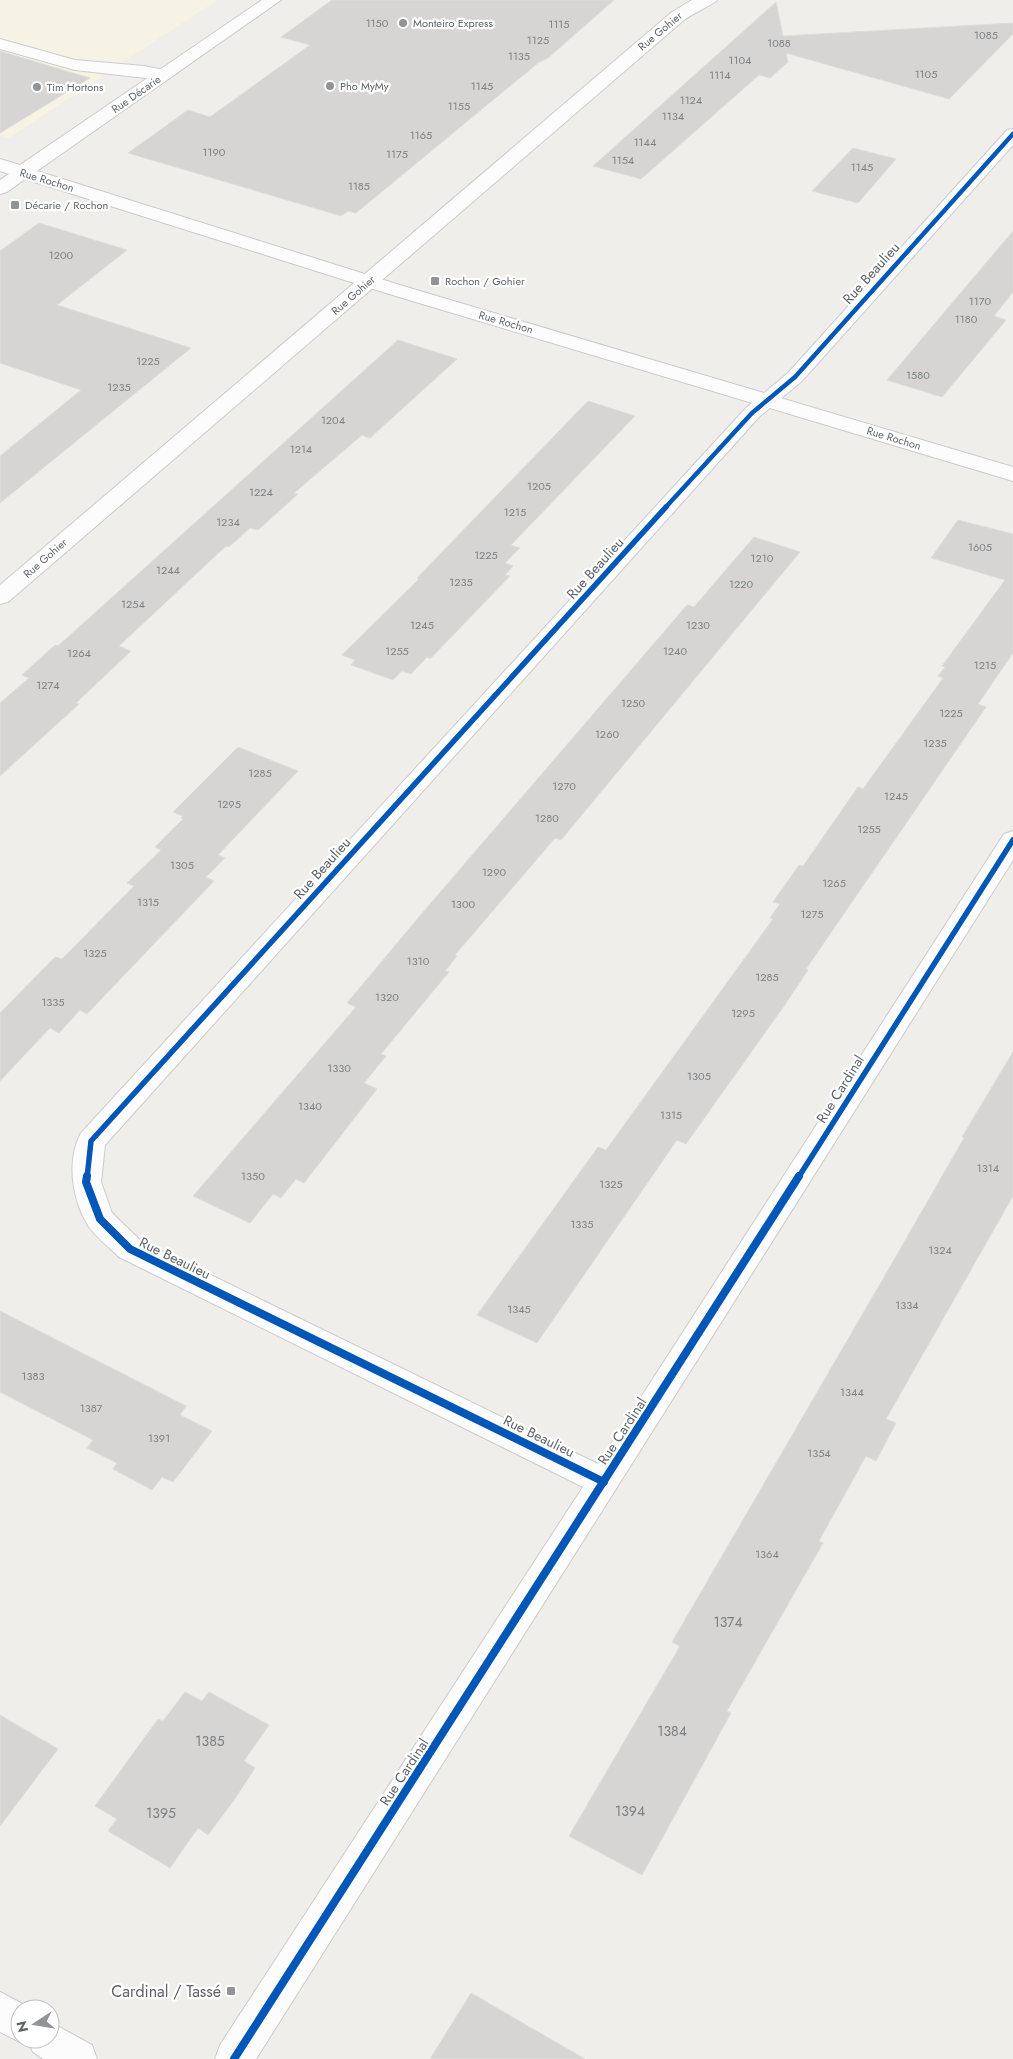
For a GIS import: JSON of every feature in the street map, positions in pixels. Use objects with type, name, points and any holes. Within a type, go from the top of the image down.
[{"type":"street","name":"Rue Décarie","points":[[0,188],[273,0]]},
{"type":"street","name":"Rue Gohier","points":[[0,597],[678,16],[702,2]]},
{"type":"street","points":[[0,44],[71,64],[97,68],[135,69],[163,75]]},
{"type":"street","name":"Rue Beaulieu","points":[[604,1482],[130,1250],[100,1218],[86,1182],[91,1141],[752,413],[795,377],[1013,134]]},
{"type":"street","name":"Rue Rochon","points":[[0,165],[368,281],[1013,474]]},
{"type":"street","name":"Rue Cardinal","points":[[234,2059],[1013,840]]},
{"type":"street","points":[[60,2048],[78,2059]]},
{"type":"shaded area","points":[[0,0],[217,0],[9,138],[0,135]]},
{"type":"building","points":[[332,0],[614,0],[548,58],[538,63],[356,213],[348,211],[341,216],[128,153],[188,110],[210,117],[310,45],[281,37]]},
{"type":"building","points":[[776,2],[783,36],[1013,23],[1013,34],[949,99],[786,53],[788,62],[770,78],[759,75],[641,179],[593,166]]},
{"type":"building","points":[[0,51],[90,78],[0,133]]},
{"type":"building","points":[[853,148],[896,159],[858,203],[812,191]]},
{"type":"building","points":[[39,223],[127,250],[57,305],[191,348],[0,503],[0,456],[81,390],[0,363],[0,251]]},
{"type":"building","points":[[1013,231],[1013,292],[994,316],[1006,320],[942,397],[887,380]]},
{"type":"building","points":[[398,340],[457,359],[370,438],[362,435],[294,493],[298,494],[258,530],[250,528],[229,547],[226,546],[119,646],[131,651],[76,703],[79,704],[0,776],[0,703],[29,678],[22,675],[55,645],[58,646]]},
{"type":"building","points":[[588,401],[635,416],[511,545],[520,548],[505,563],[513,566],[505,575],[510,576],[430,659],[427,657],[411,674],[402,671],[393,680],[351,665],[355,660],[342,655],[419,579],[417,578]]},
{"type":"building","points":[[958,520],[1013,534],[1013,653],[978,704],[986,707],[806,969],[808,970],[784,1006],[686,1144],[677,1140],[537,1343],[477,1315],[598,1147],[606,1150],[773,919],[770,918],[780,904],[773,902],[799,865],[803,866],[858,787],[863,789],[943,678],[938,676],[945,667],[942,666],[1005,580],[931,558]]},
{"type":"building","points":[[754,537],[800,552],[561,840],[555,838],[455,955],[457,956],[445,971],[449,972],[381,1054],[386,1056],[364,1083],[377,1089],[304,1183],[296,1179],[281,1198],[273,1194],[250,1223],[193,1196],[356,1007],[347,1003],[424,911],[687,605],[694,607]]},
{"type":"building","points":[[238,747],[298,771],[218,855],[225,858],[206,877],[214,881],[87,1014],[80,1010],[59,1033],[50,1028],[0,1081],[0,1013],[55,957],[62,959],[134,886],[127,883],[161,850],[155,847],[183,819],[181,818],[183,816],[173,812]]},
{"type":"building","points":[[1013,1052],[1013,1196],[886,1419],[896,1423],[876,1461],[866,1456],[819,1541],[823,1543],[727,1711],[731,1713],[642,1875],[569,1836],[680,1646],[672,1642],[964,1138],[962,1137]]},
{"type":"building","points":[[0,1311],[186,1406],[180,1415],[212,1431],[173,1482],[162,1477],[152,1490],[113,1469],[117,1463],[87,1448],[93,1440],[0,1392]]},
{"type":"building","points":[[185,1692],[202,1701],[209,1692],[269,1725],[244,1761],[255,1768],[234,1800],[208,1835],[198,1828],[170,1868],[108,1831],[117,1819],[95,1806],[158,1719],[163,1721]]},
{"type":"building","points":[[0,1715],[58,1749],[0,1826]]},
{"type":"building","points":[[471,1993],[585,2059],[430,2059]]},
{"type":"cycle path","points":[[604,1482],[130,1249],[100,1219],[86,1182],[91,1141],[752,413],[795,377],[1013,134]]},
{"type":"cycle path","points":[[234,2059],[581,1519],[1013,840]]},
{"type":"place","name":"Monteiro Express","points":[[403,23]]},
{"type":"place","name":"Pho MyMy","points":[[330,86]]},
{"type":"place","name":"Tim Hortons","points":[[37,87]]},
{"type":"place","name":"Décarie / Rochon","points":[[15,205]]},
{"type":"place","name":"Rochon / Gohier","points":[[435,281]]},
{"type":"place","name":"Cardinal / Tassé","points":[[231,1991]]}]
